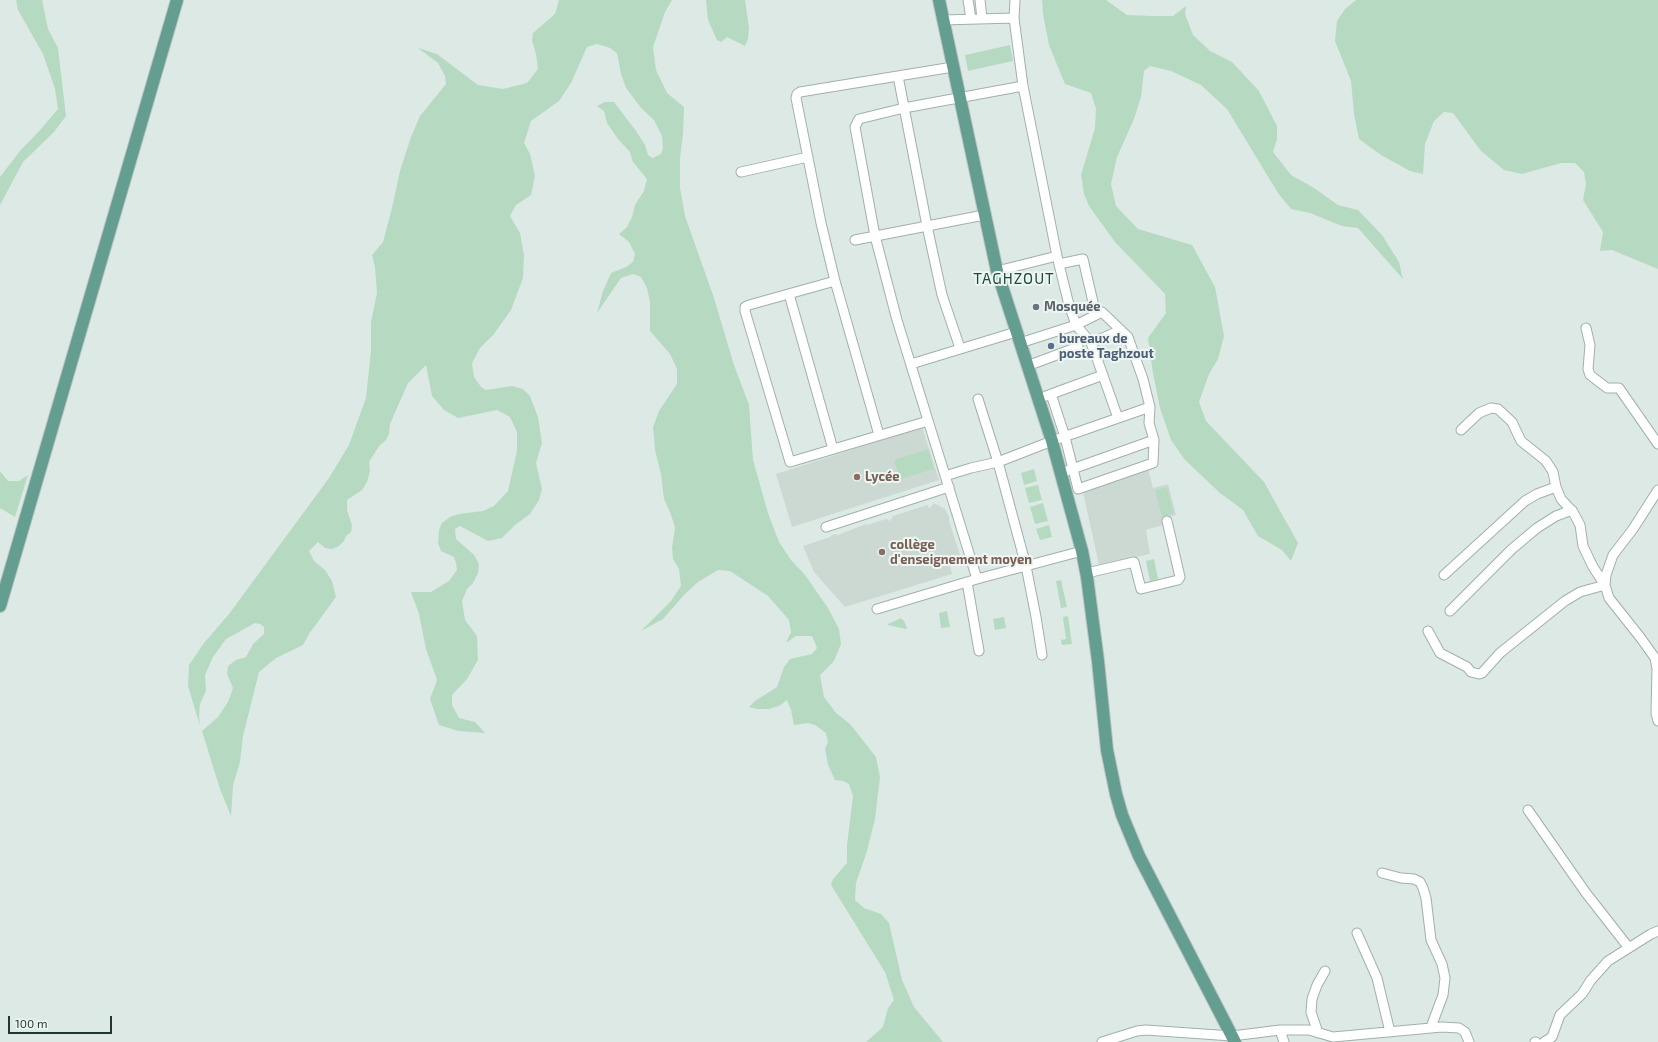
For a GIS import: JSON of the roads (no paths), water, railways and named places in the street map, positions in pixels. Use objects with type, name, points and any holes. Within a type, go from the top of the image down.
[{"type":"main road","points":[[0,606],[177,0]]},
{"type":"main road","points":[[939,0],[942,20],[997,271],[1052,441],[1087,573],[1107,750],[1112,780],[1122,815],[1139,856],[1233,1039]]},
{"type":"street","points":[[968,0],[971,20]]},
{"type":"street","points":[[980,0],[982,19]]},
{"type":"street","points":[[1015,0],[1014,18],[1022,86],[1058,260],[1068,301],[1076,324],[1091,343],[1118,418]]},
{"type":"street","points":[[942,20],[1014,18]]},
{"type":"street","points":[[879,435],[835,281],[808,158],[797,94],[800,92],[953,67]]},
{"type":"street","points":[[898,76],[942,295],[960,348]]},
{"type":"street","points":[[977,579],[897,320],[875,236],[855,127],[859,119],[904,108],[1022,86]]},
{"type":"street","points":[[741,172],[808,158]]},
{"type":"street","points":[[855,240],[984,215]]},
{"type":"street","points":[[997,271],[1058,260],[1083,259],[1096,315]]},
{"type":"street","points":[[835,281],[745,307],[745,312],[790,462],[928,421]]},
{"type":"street","points":[[789,294],[833,449]]},
{"type":"street","points":[[911,364],[960,348],[1076,324],[1102,312],[1128,337],[1143,379],[1150,407],[1149,423],[1154,440],[1153,463],[1078,489],[1064,437],[1050,394]]},
{"type":"street","points":[[1586,328],[1590,345],[1588,369],[1590,375],[1607,388],[1619,388],[1658,444]]},
{"type":"street","points":[[1091,343],[1121,330]]},
{"type":"street","points":[[1027,366],[1078,347]]},
{"type":"street","points":[[1038,398],[1103,375]]},
{"type":"street","points":[[978,399],[998,462],[1026,566],[1042,655]]},
{"type":"street","points":[[945,476],[998,462],[1052,441],[1150,407]]},
{"type":"street","points":[[1461,430],[1479,413],[1491,408],[1498,409],[1512,422],[1521,441],[1546,461],[1553,472],[1556,487],[1561,499],[1572,510],[1580,525],[1583,546],[1593,567],[1605,585],[1609,598],[1655,658],[1657,669],[1656,713],[1658,721]]},
{"type":"street","points":[[1061,472],[1154,440]]},
{"type":"street","points":[[826,528],[949,487]]},
{"type":"street","points":[[1444,575],[1525,501],[1537,494],[1556,487]]},
{"type":"street","points":[[1605,585],[1606,574],[1613,555],[1633,530],[1658,490]]},
{"type":"street","points":[[1450,611],[1512,550],[1537,528],[1556,516],[1572,510]]},
{"type":"street","points":[[1087,573],[1134,562],[1140,589],[1178,580],[1180,577],[1167,521]]},
{"type":"street","points":[[877,609],[977,579],[1082,551]]},
{"type":"street","points":[[967,582],[979,651]]},
{"type":"street","points":[[1428,631],[1440,653],[1467,667],[1471,672],[1479,674],[1482,673],[1500,653],[1565,601],[1580,592],[1605,585]]},
{"type":"street","points":[[1528,810],[1586,893],[1629,948]]},
{"type":"street","points":[[1382,873],[1401,878],[1414,879],[1420,882],[1423,888],[1426,898],[1431,940],[1442,964],[1445,978],[1443,995],[1431,1027]]},
{"type":"street","points":[[1544,1042],[1552,1037],[1560,1015],[1582,994],[1591,980],[1608,961],[1658,931]]},
{"type":"street","points":[[1357,933],[1377,978],[1390,1032]]},
{"type":"street","points":[[1318,1033],[1311,1012],[1312,999],[1317,985],[1325,972]]},
{"type":"street","points":[[1102,1042],[1137,1031],[1146,1030],[1233,1039],[1280,1030],[1309,1030],[1346,1039],[1431,1027],[1459,1028],[1465,1032],[1469,1042]]},
{"type":"street","points":[[1280,1030],[1284,1042]]},
{"type":"place","name":"Mosquée","points":[[1036,307]]},
{"type":"place","name":"bureaux de poste Taghzout","points":[[1051,346]]},
{"type":"place","name":"Lycée","points":[[857,477]]},
{"type":"place","name":"collège d'enseignement moyen","points":[[882,552]]},
{"type":"district","name":"TAGHZOUT","points":[[1014,279]]}]
